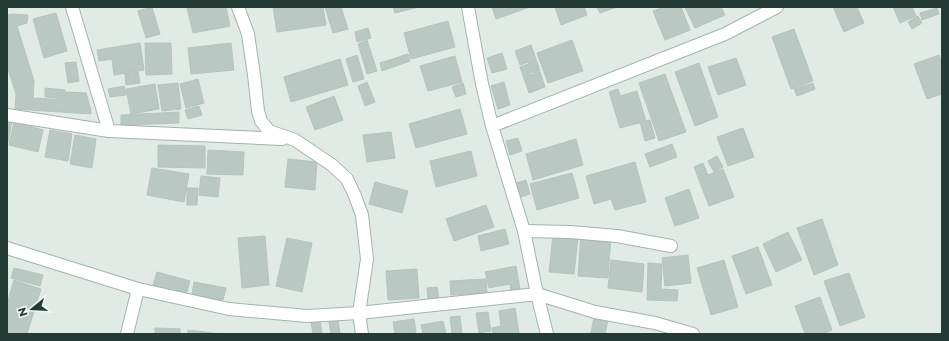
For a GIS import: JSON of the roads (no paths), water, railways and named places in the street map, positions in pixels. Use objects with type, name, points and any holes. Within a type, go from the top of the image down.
[{"type":"street","points":[[72,7],[108,131]]},
{"type":"street","points":[[238,7],[248,34],[258,111],[261,121],[269,131],[295,140],[332,165],[347,179],[355,196],[362,215],[367,259],[360,314],[362,334]]},
{"type":"street","points":[[468,7],[482,84],[492,126],[524,231],[547,334]]},
{"type":"street","points":[[492,126],[725,34],[778,7]]},
{"type":"street","points":[[7,115],[108,131],[295,140]]},
{"type":"street","points":[[524,231],[570,232],[617,236],[671,246]]},
{"type":"street","points":[[7,248],[138,289],[229,309],[307,316],[360,314],[537,294],[595,312],[655,323],[693,334]]},
{"type":"street","points":[[128,334],[138,289]]}]
